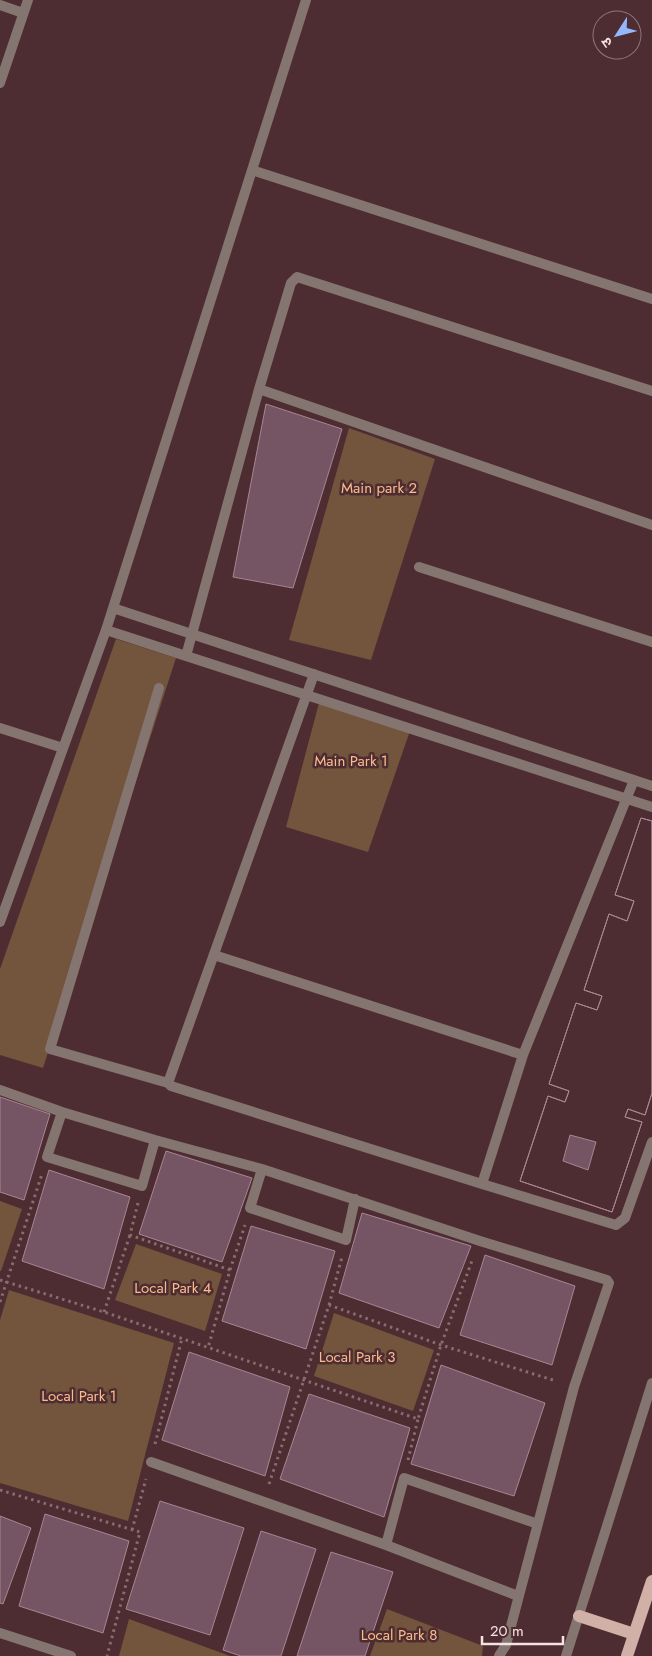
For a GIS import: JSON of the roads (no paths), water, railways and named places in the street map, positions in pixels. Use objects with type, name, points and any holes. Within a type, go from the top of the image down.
[{"type":"main road","points":[[627,1656],[652,1581]]},
{"type":"main road","points":[[579,1616],[634,1634]]},
{"type":"street","points":[[0,83],[28,0]]},
{"type":"street","points":[[0,922],[114,608],[306,0]]},
{"type":"street","points":[[0,5],[23,12]]},
{"type":"street","points":[[252,170],[652,299]]},
{"type":"street","points":[[186,656],[259,389],[291,283],[297,277],[652,391]]},
{"type":"street","points":[[259,389],[652,525]]},
{"type":"street","points":[[419,567],[652,642]]},
{"type":"street","points":[[114,608],[652,786]]},
{"type":"street","points":[[106,630],[652,807]]},
{"type":"street","points":[[168,1083],[314,674]]},
{"type":"street","points":[[159,688],[50,1049],[168,1083],[171,1086],[616,1225],[625,1218],[652,1142]]},
{"type":"street","points":[[0,728],[62,748]]},
{"type":"street","points":[[482,1184],[523,1056],[634,780]]},
{"type":"street","points":[[214,955],[523,1056]]},
{"type":"street","points":[[0,1090],[62,1112],[262,1169],[480,1241],[607,1280],[609,1283],[574,1387],[506,1645],[499,1656]]},
{"type":"street","points":[[62,1112],[48,1157],[142,1186],[155,1140]]},
{"type":"street","points":[[262,1169],[250,1208],[346,1240],[355,1200]]},
{"type":"street","points":[[566,1656],[652,1383]]},
{"type":"street","points":[[151,1462],[386,1545],[518,1596]]},
{"type":"street","points":[[386,1545],[404,1478],[538,1524]]},
{"type":"street","points":[[0,1633],[71,1656]]},
{"type":"park label","name":"Main park 2","points":[[379,488]]},
{"type":"park label","name":"Main Park 1","points":[[351,761]]},
{"type":"park label","name":"Local Park 4","points":[[173,1288]]},
{"type":"park label","name":"Local Park 3","points":[[357,1357]]},
{"type":"park label","name":"Local Park 1","points":[[79,1396]]},
{"type":"park label","name":"Local Park 8","points":[[399,1635]]}]
